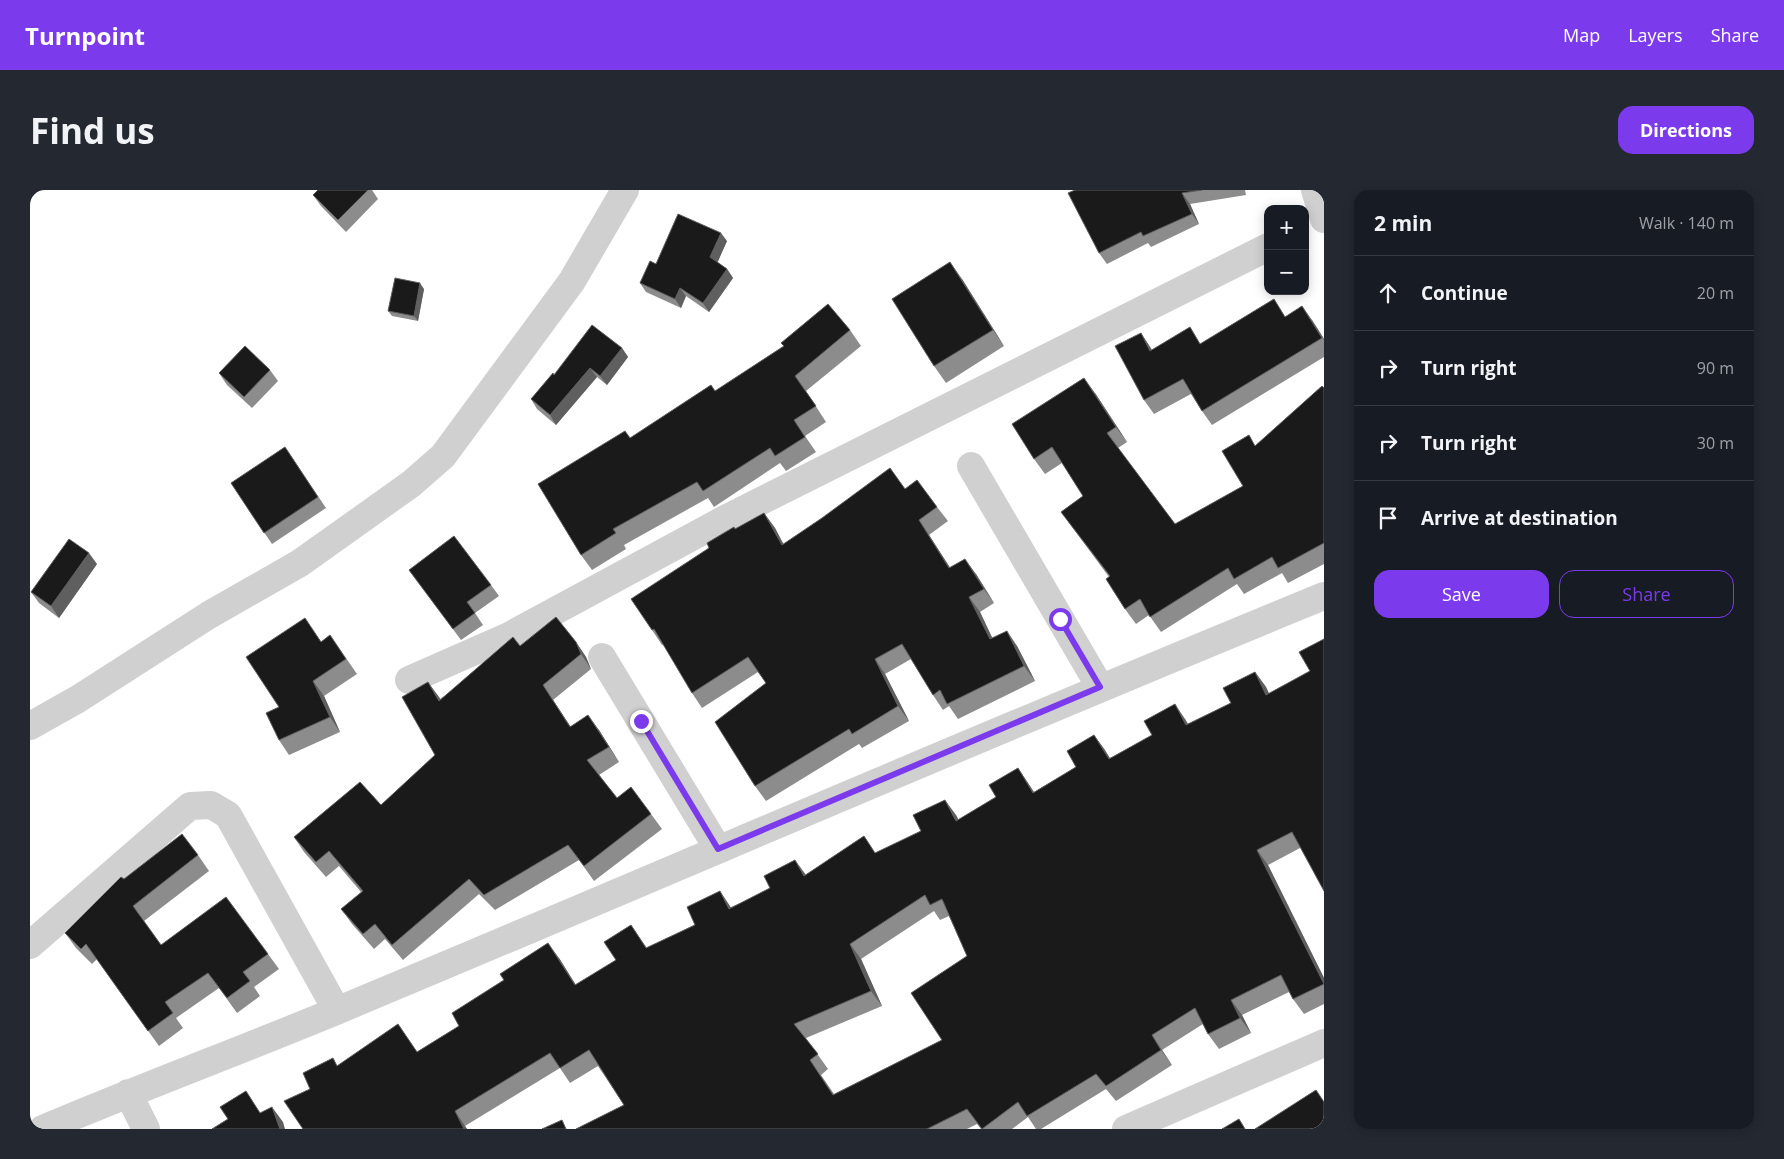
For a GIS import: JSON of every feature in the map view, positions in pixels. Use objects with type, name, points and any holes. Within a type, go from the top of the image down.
[{"type":"street","points":[[30,726],[78,698],[209,615],[300,563],[411,484],[443,456],[572,281],[625,190]]},
{"type":"street","points":[[1309,226],[1324,219],[1315,190]]},
{"type":"street","points":[[409,680],[509,636],[727,518],[1264,249]]},
{"type":"street","points":[[971,466],[1100,687]]},
{"type":"street","points":[[43,1129],[128,1093],[336,1011],[1100,687],[1324,596]]},
{"type":"street","points":[[602,657],[718,849]]},
{"type":"street","points":[[30,945],[190,806],[211,805],[228,814],[336,1011]]},
{"type":"street","points":[[1126,1129],[1324,1043]]},
{"type":"street","points":[[128,1093],[146,1129]]},
{"type":"building","points":[[318,190],[368,190],[338,220],[313,195]]},
{"type":"building","points":[[1075,190],[1202,190],[1182,193],[1192,214],[1143,236],[1141,232],[1099,253],[1068,193]]},
{"type":"building","points":[[678,214],[721,233],[710,257],[727,269],[703,303],[680,288],[675,299],[640,283],[650,261],[656,264]]},
{"type":"building","points":[[950,262],[993,330],[934,366],[892,299]]},
{"type":"building","points":[[395,278],[420,283],[414,316],[388,311]]},
{"type":"building","points":[[1274,299],[1285,317],[1302,306],[1322,338],[1202,411],[1183,379],[1144,400],[1115,346],[1141,333],[1150,351],[1190,327],[1200,344]]},
{"type":"building","points":[[828,304],[850,330],[795,376],[816,406],[794,420],[805,437],[775,456],[770,448],[703,491],[697,482],[613,529],[616,533],[581,555],[538,484],[625,431],[630,438],[711,385],[715,391],[784,346],[781,343]]},
{"type":"building","points":[[592,325],[622,348],[600,376],[590,368],[550,415],[531,399],[553,373],[554,375]]},
{"type":"building","points":[[245,346],[270,370],[244,397],[219,373]]},
{"type":"building","points":[[1084,378],[1116,427],[1107,433],[1175,524],[1243,486],[1222,451],[1249,435],[1255,446],[1322,386],[1324,388],[1324,543],[1278,568],[1272,557],[1234,579],[1228,568],[1150,617],[1140,599],[1125,609],[1106,579],[1110,576],[1061,512],[1083,496],[1052,447],[1034,459],[1012,424]]},
{"type":"building","points":[[285,447],[318,497],[264,533],[231,483]]},
{"type":"building","points":[[890,468],[905,489],[917,480],[937,507],[919,520],[949,568],[965,559],[984,589],[969,597],[990,639],[1007,631],[1024,666],[947,704],[940,690],[933,695],[902,644],[875,659],[898,706],[852,734],[849,729],[755,786],[715,722],[766,683],[748,657],[692,693],[654,629],[652,630],[631,599],[709,548],[707,543],[734,527],[735,529],[764,513],[782,545]]},
{"type":"building","points":[[454,536],[491,585],[467,602],[475,613],[453,629],[409,570]]},
{"type":"building","points":[[69,539],[89,553],[51,606],[31,592]]},
{"type":"building","points":[[556,617],[576,642],[581,654],[543,685],[570,727],[588,715],[609,747],[587,760],[617,798],[631,787],[651,814],[584,866],[568,845],[484,895],[469,879],[392,945],[375,924],[363,934],[341,909],[363,891],[329,851],[316,862],[294,837],[360,782],[381,805],[435,755],[402,697],[428,682],[439,701],[513,637],[520,646]]},
{"type":"building","points":[[305,618],[321,642],[330,635],[346,659],[313,681],[330,717],[279,740],[266,713],[279,707],[246,657]]},
{"type":"building","points":[[1324,639],[1324,891],[1292,832],[1257,850],[1324,984],[1293,999],[1281,975],[1231,1000],[1240,1018],[1208,1034],[1195,1008],[1152,1035],[1161,1050],[1106,1086],[1096,1074],[1027,1116],[1018,1102],[982,1129],[967,1109],[927,1129],[576,1129],[624,1105],[589,1050],[560,1068],[550,1053],[455,1111],[464,1129],[303,1129],[284,1101],[310,1089],[303,1073],[333,1058],[337,1066],[398,1024],[417,1052],[459,1026],[452,1013],[504,980],[500,974],[548,943],[575,985],[616,960],[604,942],[631,925],[646,948],[695,925],[687,907],[720,891],[729,909],[770,888],[764,876],[795,860],[804,876],[864,836],[875,853],[921,831],[913,815],[945,800],[956,821],[996,797],[989,785],[1018,768],[1033,793],[1076,767],[1067,751],[1094,735],[1109,759],[1152,735],[1144,721],[1175,704],[1186,725],[1231,703],[1223,688],[1255,672],[1266,695],[1310,671],[1299,652]],"holes":[[[925,895],[930,905],[942,899],[967,956],[911,993],[942,1040],[833,1095],[810,1060],[818,1054],[794,1024],[871,991],[850,944]]]},
{"type":"building","points":[[182,834],[198,855],[133,906],[161,945],[226,897],[268,954],[243,972],[250,981],[227,998],[208,973],[165,1002],[173,1013],[148,1031],[86,944],[81,949],[65,933],[121,877],[124,879]]},
{"type":"building","points":[[1316,1090],[1324,1102],[1324,1129],[1255,1129]]},
{"type":"building","points":[[246,1091],[260,1113],[272,1107],[280,1129],[212,1129],[228,1119],[220,1107]]},
{"type":"building","points":[[1239,1119],[1245,1129],[1222,1129]]},
{"type":"building","points":[[562,1120],[566,1129],[542,1129]]},
{"type":"route","points":[[641,721],[718,849],[1100,687],[1060,619]]}]
